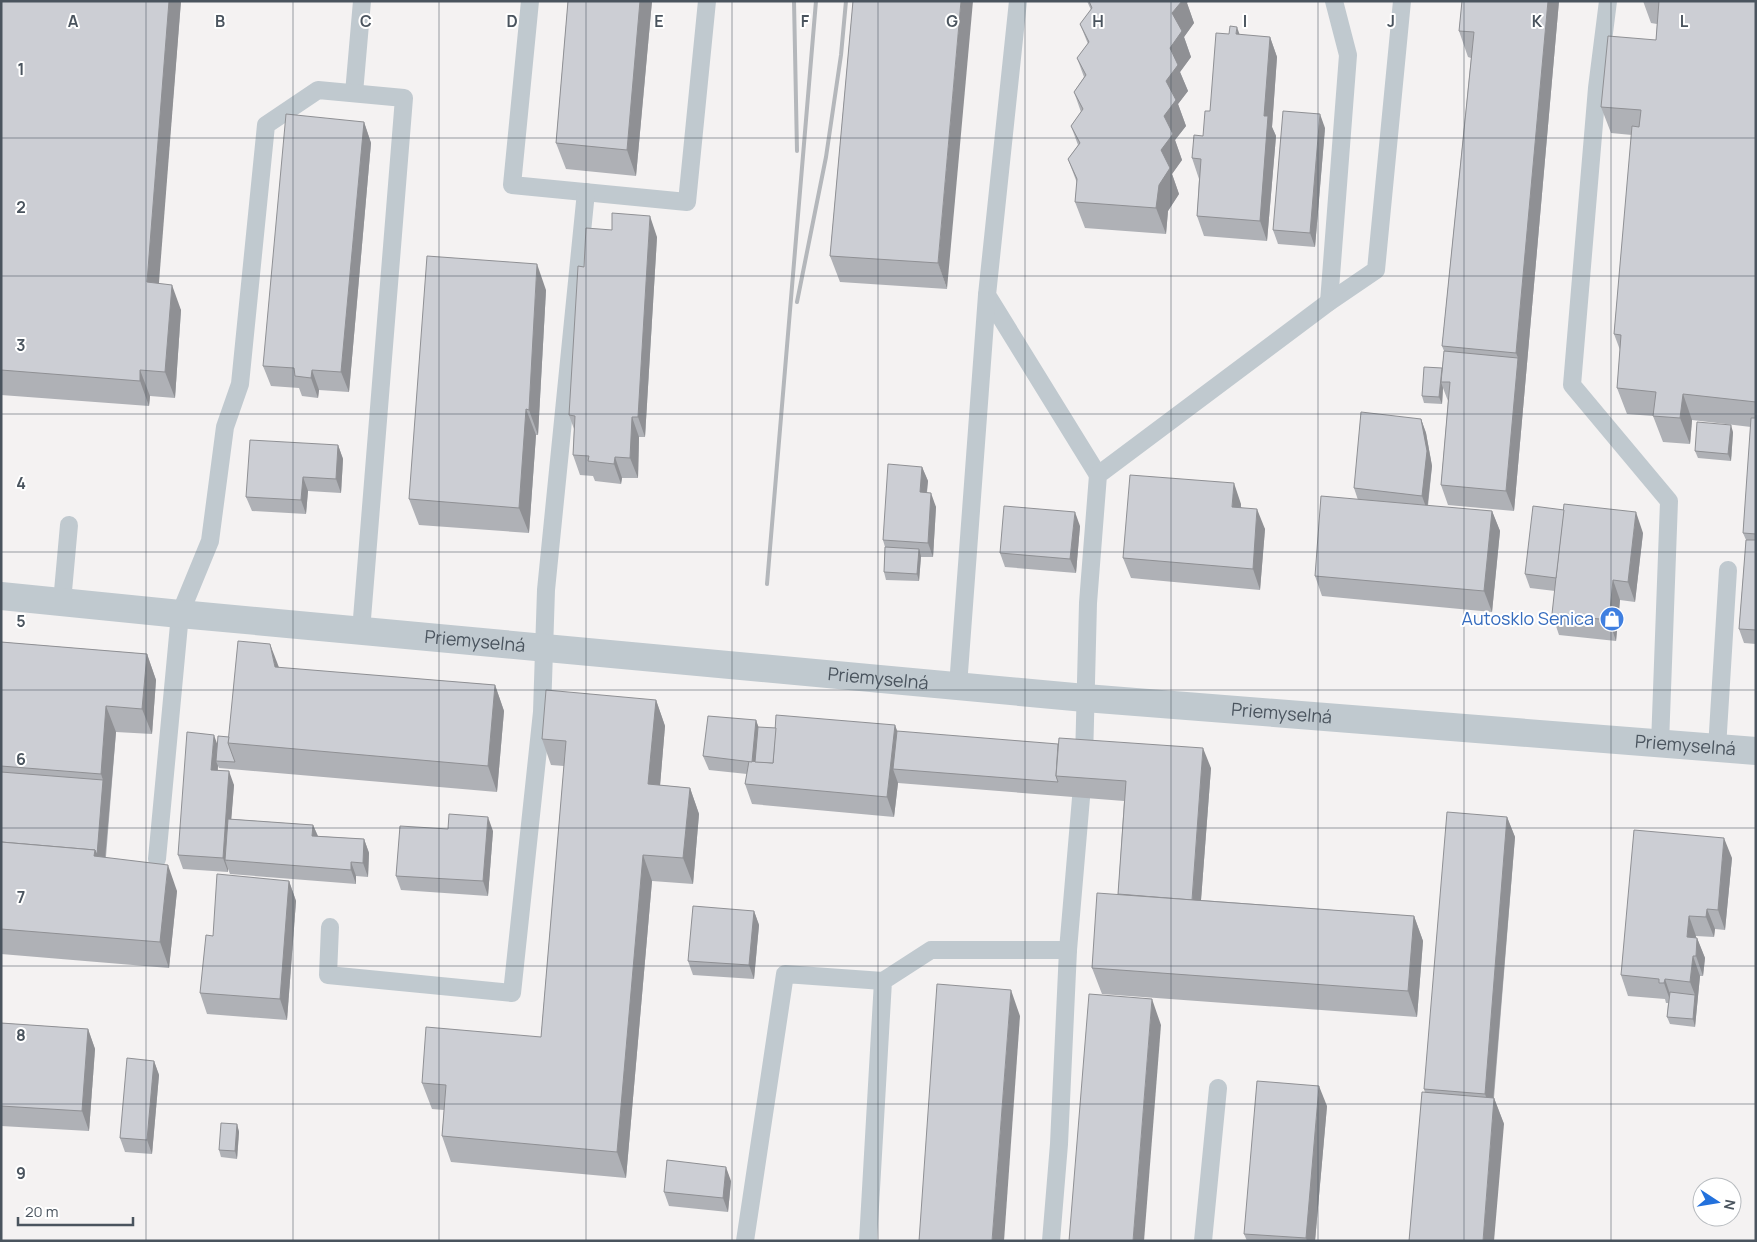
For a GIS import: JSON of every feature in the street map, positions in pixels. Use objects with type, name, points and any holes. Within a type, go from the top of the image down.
[{"type":"street","name":"Priemyselná","points":[[1,596],[1085,698],[1756,751]]},
{"type":"lane","points":[[354,94],[362,1]]},
{"type":"lane","points":[[530,1],[512,185],[687,202],[707,1]]},
{"type":"lane","points":[[958,686],[987,295],[1018,1]]},
{"type":"lane","points":[[1329,302],[1348,55],[1334,1]]},
{"type":"lane","points":[[1098,475],[1329,302],[1376,270],[1402,1]]},
{"type":"lane","points":[[1608,1],[1597,88],[1572,385],[1669,501],[1660,744]]},
{"type":"lane","points":[[157,859],[180,614],[210,541],[225,427],[240,384],[266,126],[318,90],[404,98],[361,631]]},
{"type":"lane","points":[[330,927],[328,974],[512,993],[542,712],[546,590],[586,192]]},
{"type":"lane","points":[[987,295],[1098,475],[1088,603],[1084,760]]},
{"type":"lane","points":[[62,602],[69,526]]},
{"type":"lane","points":[[1717,748],[1728,570]]},
{"type":"lane","points":[[1051,1241],[1059,1144],[1068,950],[1081,798]]},
{"type":"lane","points":[[745,1241],[786,974],[884,981],[931,950],[1068,950]]},
{"type":"lane","points":[[868,1241],[884,981]]},
{"type":"lane","points":[[1203,1241],[1218,1088]]},
{"type":"building","points":[[1,1],[169,1],[147,282],[172,285],[165,372],[140,370],[140,381],[1,370]]},
{"type":"building","points":[[568,1],[640,1],[627,150],[556,143]]},
{"type":"building","points":[[853,1],[961,1],[938,263],[830,256]]},
{"type":"building","points":[[1089,1],[1182,1],[1172,13],[1182,31],[1170,48],[1178,65],[1166,81],[1176,100],[1164,116],[1173,134],[1161,150],[1170,168],[1159,185],[1156,208],[1075,202],[1077,179],[1068,159],[1080,143],[1071,126],[1083,109],[1074,92],[1086,75],[1077,58],[1089,42],[1080,24],[1092,8]]},
{"type":"building","points":[[1462,1],[1548,1],[1516,353],[1442,346],[1474,32],[1459,31]]},
{"type":"building","points":[[1659,1],[1756,1],[1756,402],[1683,394],[1680,418],[1653,416],[1656,392],[1617,388],[1621,335],[1614,334],[1632,126],[1639,127],[1641,110],[1601,107],[1608,36],[1656,40]]},
{"type":"building","points":[[1230,26],[1237,27],[1236,34],[1270,37],[1264,116],[1268,116],[1260,221],[1197,216],[1201,159],[1192,158],[1194,135],[1203,136],[1205,111],[1210,111],[1216,33],[1229,34]]},
{"type":"building","points":[[1283,111],[1320,114],[1310,233],[1273,230]]},
{"type":"building","points":[[286,114],[364,122],[341,372],[312,370],[311,378],[295,376],[294,368],[263,366]]},
{"type":"building","points":[[612,213],[650,216],[638,417],[632,417],[630,458],[615,457],[614,464],[588,461],[589,456],[573,455],[575,416],[569,415],[578,266],[584,267],[586,228],[612,230]]},
{"type":"building","points":[[427,256],[537,264],[529,410],[526,409],[519,508],[409,499]]},
{"type":"building","points":[[1444,351],[1518,358],[1506,491],[1441,485],[1450,382],[1441,382]]},
{"type":"building","points":[[1424,367],[1442,368],[1439,397],[1422,396]]},
{"type":"building","points":[[1361,412],[1421,419],[1427,451],[1422,496],[1354,488]]},
{"type":"building","points":[[1751,418],[1756,418],[1756,534],[1743,533]]},
{"type":"building","points":[[1697,422],[1731,425],[1728,454],[1695,451]]},
{"type":"building","points":[[250,440],[338,445],[336,479],[303,477],[301,500],[246,497]]},
{"type":"building","points":[[888,464],[922,467],[920,492],[931,493],[928,543],[883,540]]},
{"type":"building","points":[[1130,475],[1234,483],[1232,507],[1257,509],[1253,569],[1123,558]]},
{"type":"building","points":[[1321,496],[1492,511],[1484,591],[1315,576]]},
{"type":"building","points":[[1564,504],[1636,512],[1628,582],[1613,580],[1609,620],[1552,614]]},
{"type":"building","points":[[1004,506],[1075,512],[1070,559],[1000,553]]},
{"type":"building","points":[[1533,506],[1564,510],[1556,578],[1525,574]]},
{"type":"building","points":[[1746,540],[1756,540],[1756,630],[1739,629]]},
{"type":"building","points":[[885,547],[919,549],[917,574],[884,572]]},
{"type":"building","points":[[238,641],[270,644],[275,667],[495,685],[488,766],[228,743]]},
{"type":"building","points":[[1,642],[147,654],[142,709],[106,706],[101,774],[1,766]]},
{"type":"building","points":[[546,690],[656,700],[648,784],[690,788],[683,858],[643,855],[617,1152],[442,1136],[446,1085],[422,1083],[426,1027],[541,1037],[566,741],[542,739]]},
{"type":"building","points":[[776,715],[895,725],[887,797],[745,784],[749,761],[773,763]]},
{"type":"building","points":[[708,716],[756,720],[752,762],[703,756]]},
{"type":"building","points":[[758,727],[776,728],[773,763],[755,762]]},
{"type":"building","points":[[897,731],[1058,744],[1056,776],[1058,782],[893,769]]},
{"type":"building","points":[[187,732],[214,735],[211,770],[229,771],[223,858],[178,855]]},
{"type":"building","points":[[218,736],[229,737],[228,743],[235,762],[216,761]]},
{"type":"building","points":[[1059,738],[1203,748],[1192,900],[1118,894],[1126,781],[1056,776]]},
{"type":"building","points":[[1,772],[103,780],[97,855],[95,850],[1,842]]},
{"type":"building","points":[[1447,812],[1507,817],[1485,1094],[1424,1089]]},
{"type":"building","points":[[449,814],[488,817],[483,881],[396,876],[400,826],[448,829]]},
{"type":"building","points":[[228,819],[313,825],[312,836],[364,839],[363,863],[351,862],[351,870],[225,860]]},
{"type":"building","points":[[1634,830],[1724,838],[1718,910],[1707,909],[1706,917],[1689,916],[1687,937],[1697,938],[1696,956],[1693,956],[1690,982],[1665,979],[1664,983],[1659,983],[1659,979],[1621,975]]},
{"type":"building","points":[[1,842],[95,850],[94,856],[168,865],[160,942],[1,929]]},
{"type":"building","points":[[217,874],[289,881],[280,999],[200,993],[206,935],[213,936]]},
{"type":"building","points":[[1097,893],[1414,916],[1408,991],[1092,968]]},
{"type":"building","points":[[693,906],[754,911],[749,965],[688,961]]},
{"type":"building","points":[[937,984],[1011,990],[992,1241],[919,1241]]},
{"type":"building","points":[[1670,992],[1695,995],[1693,1019],[1667,1017]]},
{"type":"building","points":[[1089,994],[1152,999],[1133,1241],[1069,1241]]},
{"type":"building","points":[[1,1023],[88,1029],[82,1111],[1,1106]]},
{"type":"building","points":[[127,1058],[154,1061],[147,1140],[120,1138]]},
{"type":"building","points":[[1257,1081],[1319,1086],[1306,1238],[1244,1234]]},
{"type":"building","points":[[1422,1092],[1494,1098],[1483,1241],[1409,1241]]},
{"type":"building","points":[[221,1123],[237,1124],[235,1151],[219,1150]]},
{"type":"building","points":[[667,1160],[726,1167],[723,1198],[664,1192]]},
{"type":"railway","points":[[794,1],[797,151]]},
{"type":"railway","points":[[767,584],[816,1]]},
{"type":"railway","points":[[797,302],[826,157],[841,55],[846,1]]},
{"type":"place","name":"Autosklo Senica","points":[[1612,619]]}]
